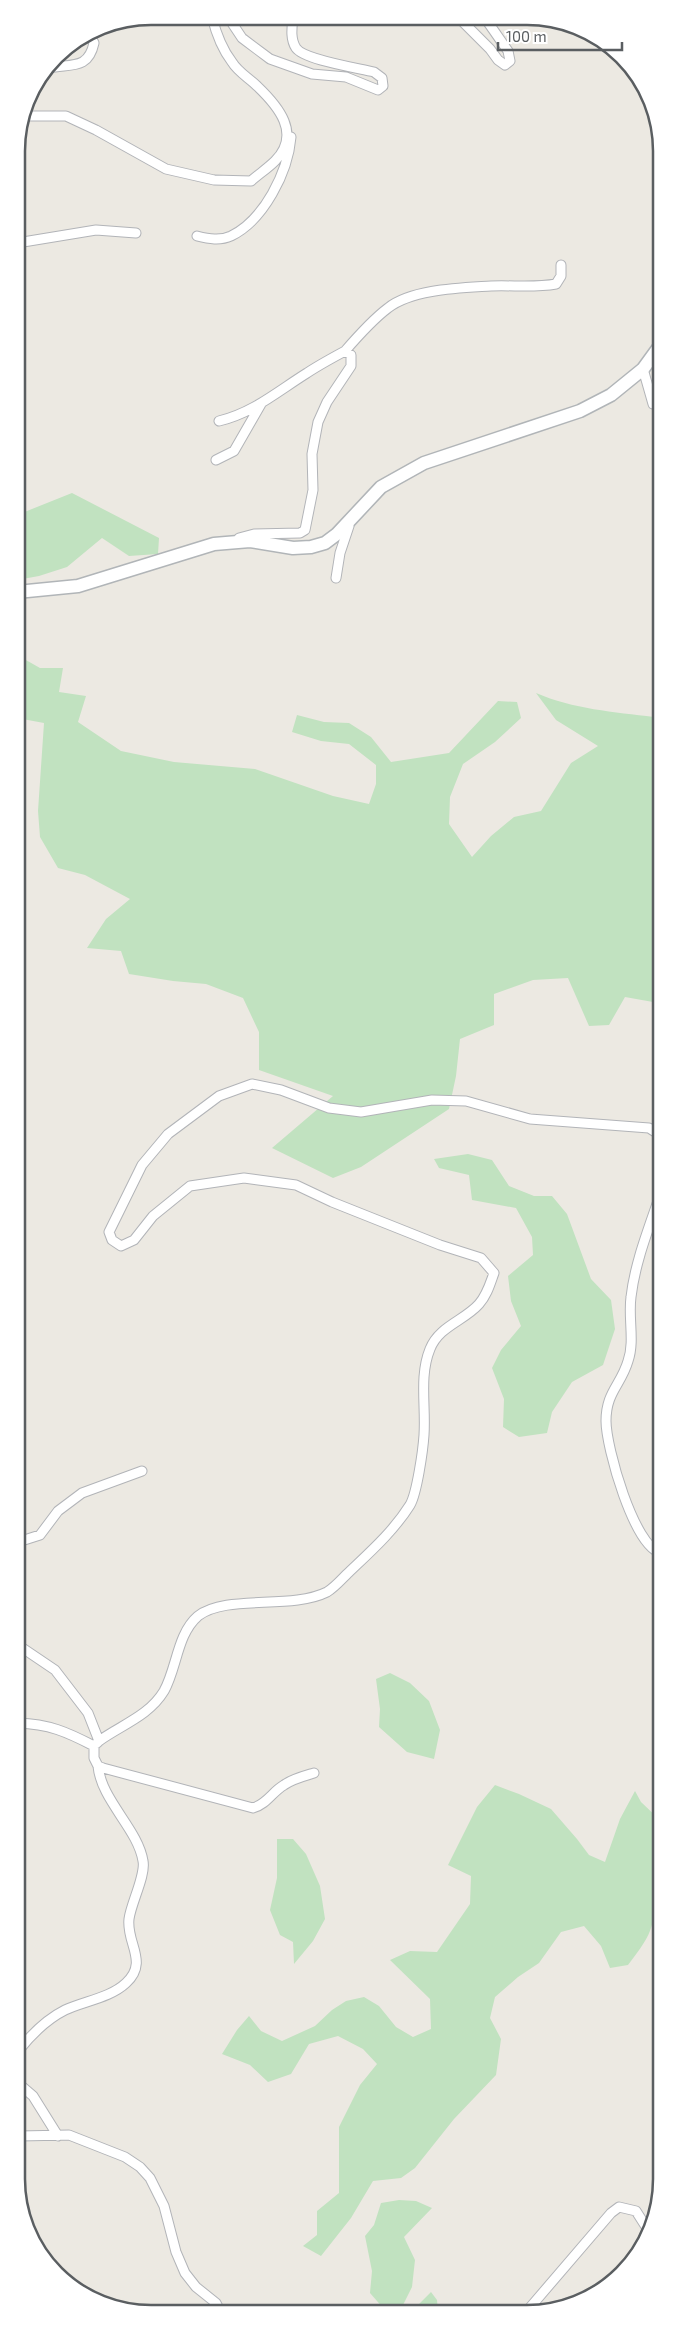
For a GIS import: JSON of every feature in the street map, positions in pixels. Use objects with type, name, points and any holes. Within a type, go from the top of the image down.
[{"type":"main road","points":[[25,591],[78,586],[214,544],[250,541],[293,548],[311,547],[325,543],[337,534],[381,488],[424,464],[580,411],[611,394],[642,370],[653,357]]},
{"type":"street","points":[[197,236],[214,240],[230,236],[254,220],[269,200],[290,146],[292,123],[283,116],[258,86],[232,64],[219,41],[214,25]]},
{"type":"street","points":[[233,25],[242,38],[270,59],[312,74],[346,77],[378,90],[381,89],[383,86],[382,78],[374,72],[307,56],[296,49],[292,34],[293,25]]},
{"type":"street","points":[[466,25],[490,48],[498,60],[505,65],[510,62],[508,51],[490,25]]},
{"type":"street","points":[[57,67],[80,64],[92,55],[94,43],[92,40]]},
{"type":"street","points":[[30,116],[66,116],[96,130],[166,169],[214,180],[251,181],[276,160],[287,140],[287,130],[283,116]]},
{"type":"street","points":[[25,242],[96,230],[136,232]]},
{"type":"street","points":[[219,421],[248,412],[262,401],[283,391],[306,373],[345,351],[364,329],[389,307],[410,297],[434,292],[492,286],[539,287],[556,284],[561,276],[561,265]]},
{"type":"street","points":[[214,544],[254,534],[300,533],[305,530],[313,490],[312,454],[318,422],[327,402],[351,366],[351,355],[345,351]]},
{"type":"street","points":[[642,370],[653,404]]},
{"type":"street","points":[[216,460],[234,451],[262,401]]},
{"type":"street","points":[[336,578],[345,533],[355,514]]},
{"type":"street","points":[[96,1744],[117,1728],[138,1718],[152,1706],[164,1691],[186,1632],[199,1616],[225,1606],[307,1599],[328,1591],[378,1546],[411,1503],[424,1435],[425,1361],[431,1346],[439,1334],[479,1305],[489,1289],[494,1273],[480,1258],[422,1238],[332,1202],[296,1185],[244,1178],[190,1186],[153,1216],[134,1240],[121,1246],[112,1240],[109,1232],[142,1165],[168,1134],[219,1096],[252,1084],[281,1090],[329,1108],[361,1112],[432,1100],[466,1101],[530,1119],[653,1129]]},
{"type":"street","points":[[649,1128],[653,1131]]},
{"type":"street","points":[[653,1215],[630,1298],[632,1328],[629,1360],[620,1380],[608,1397],[606,1422],[616,1474],[640,1534],[653,1550]]},
{"type":"street","points":[[25,1540],[40,1535],[58,1511],[82,1493],[142,1471]]},
{"type":"street","points":[[25,1650],[55,1670],[88,1713],[96,1744],[94,1758],[98,1766],[99,1779],[138,1847],[144,1862],[129,1920],[130,1939],[137,1953],[135,1972],[118,1989],[63,2011],[31,2035],[25,2042]]},
{"type":"street","points":[[25,1723],[41,1723],[96,1744]]},
{"type":"street","points":[[98,1766],[253,1808],[263,1805],[274,1792],[286,1783],[314,1773]]},
{"type":"street","points":[[25,2089],[33,2096],[58,2136]]},
{"type":"street","points":[[25,2136],[69,2135],[125,2157],[140,2167],[150,2178],[164,2206],[176,2252],[184,2273],[196,2287],[217,2305]]},
{"type":"street","points":[[532,2305],[611,2213],[619,2207],[636,2211],[644,2224]]},
{"type":"green space","points":[[72,493],[159,538],[158,554],[129,556],[102,538],[67,567],[25,579],[25,512]]},
{"type":"green space","points":[[25,660],[40,668],[63,668],[59,692],[86,696],[78,722],[121,751],[174,762],[255,769],[333,796],[369,804],[376,784],[376,765],[349,744],[321,741],[292,732],[297,715],[324,722],[349,723],[371,737],[391,762],[449,753],[498,701],[517,702],[521,718],[495,742],[463,764],[450,797],[449,824],[472,857],[491,836],[514,817],[541,811],[571,763],[598,746],[556,720],[536,693],[564,703],[653,717],[653,1002],[625,997],[609,1025],[589,1026],[568,978],[533,980],[494,994],[494,1025],[460,1039],[456,1076],[449,1109],[361,1167],[333,1178],[272,1148],[333,1096],[259,1070],[259,1032],[243,998],[206,984],[129,974],[121,951],[87,948],[106,919],[130,899],[85,875],[58,868],[40,837],[38,811],[44,723],[25,719]]},
{"type":"green space","points":[[468,1154],[492,1160],[509,1186],[534,1196],[552,1196],[567,1214],[591,1279],[611,1300],[615,1329],[603,1365],[572,1382],[552,1412],[547,1433],[519,1437],[503,1427],[504,1399],[492,1368],[501,1350],[521,1326],[511,1301],[508,1276],[533,1255],[532,1237],[516,1208],[472,1200],[469,1175],[439,1168],[434,1159]]},
{"type":"green space","points":[[390,1673],[410,1683],[429,1701],[440,1730],[434,1759],[407,1752],[379,1727],[380,1709],[376,1679]]},
{"type":"green space","points":[[495,1785],[519,1794],[551,1809],[589,1855],[605,1862],[620,1819],[635,1791],[641,1802],[653,1813],[653,1918],[649,1934],[628,1965],[610,1968],[601,1946],[584,1926],[561,1932],[539,1963],[518,1977],[495,1997],[490,2018],[501,2039],[496,2075],[454,2119],[415,2168],[401,2178],[373,2181],[351,2218],[321,2256],[303,2246],[317,2235],[317,2211],[339,2193],[339,2127],[360,2085],[377,2064],[363,2049],[338,2036],[309,2044],[291,2074],[268,2082],[250,2065],[222,2054],[237,2030],[249,2016],[261,2031],[282,2041],[315,2026],[332,2010],[346,2001],[364,1997],[379,2006],[396,2027],[413,2037],[431,2029],[430,1999],[390,1960],[410,1951],[437,1952],[470,1904],[471,1876],[448,1865],[477,1807]]},
{"type":"green space","points":[[277,1839],[293,1839],[306,1854],[320,1886],[325,1919],[313,1941],[294,1964],[293,1942],[280,1935],[270,1910],[277,1878]]},
{"type":"green space","points":[[399,2200],[416,2201],[432,2208],[404,2237],[415,2260],[412,2287],[403,2305],[380,2305],[370,2293],[372,2271],[365,2236],[374,2225],[381,2203]]},
{"type":"green space","points":[[431,2292],[437,2300],[437,2305],[418,2305]]}]
